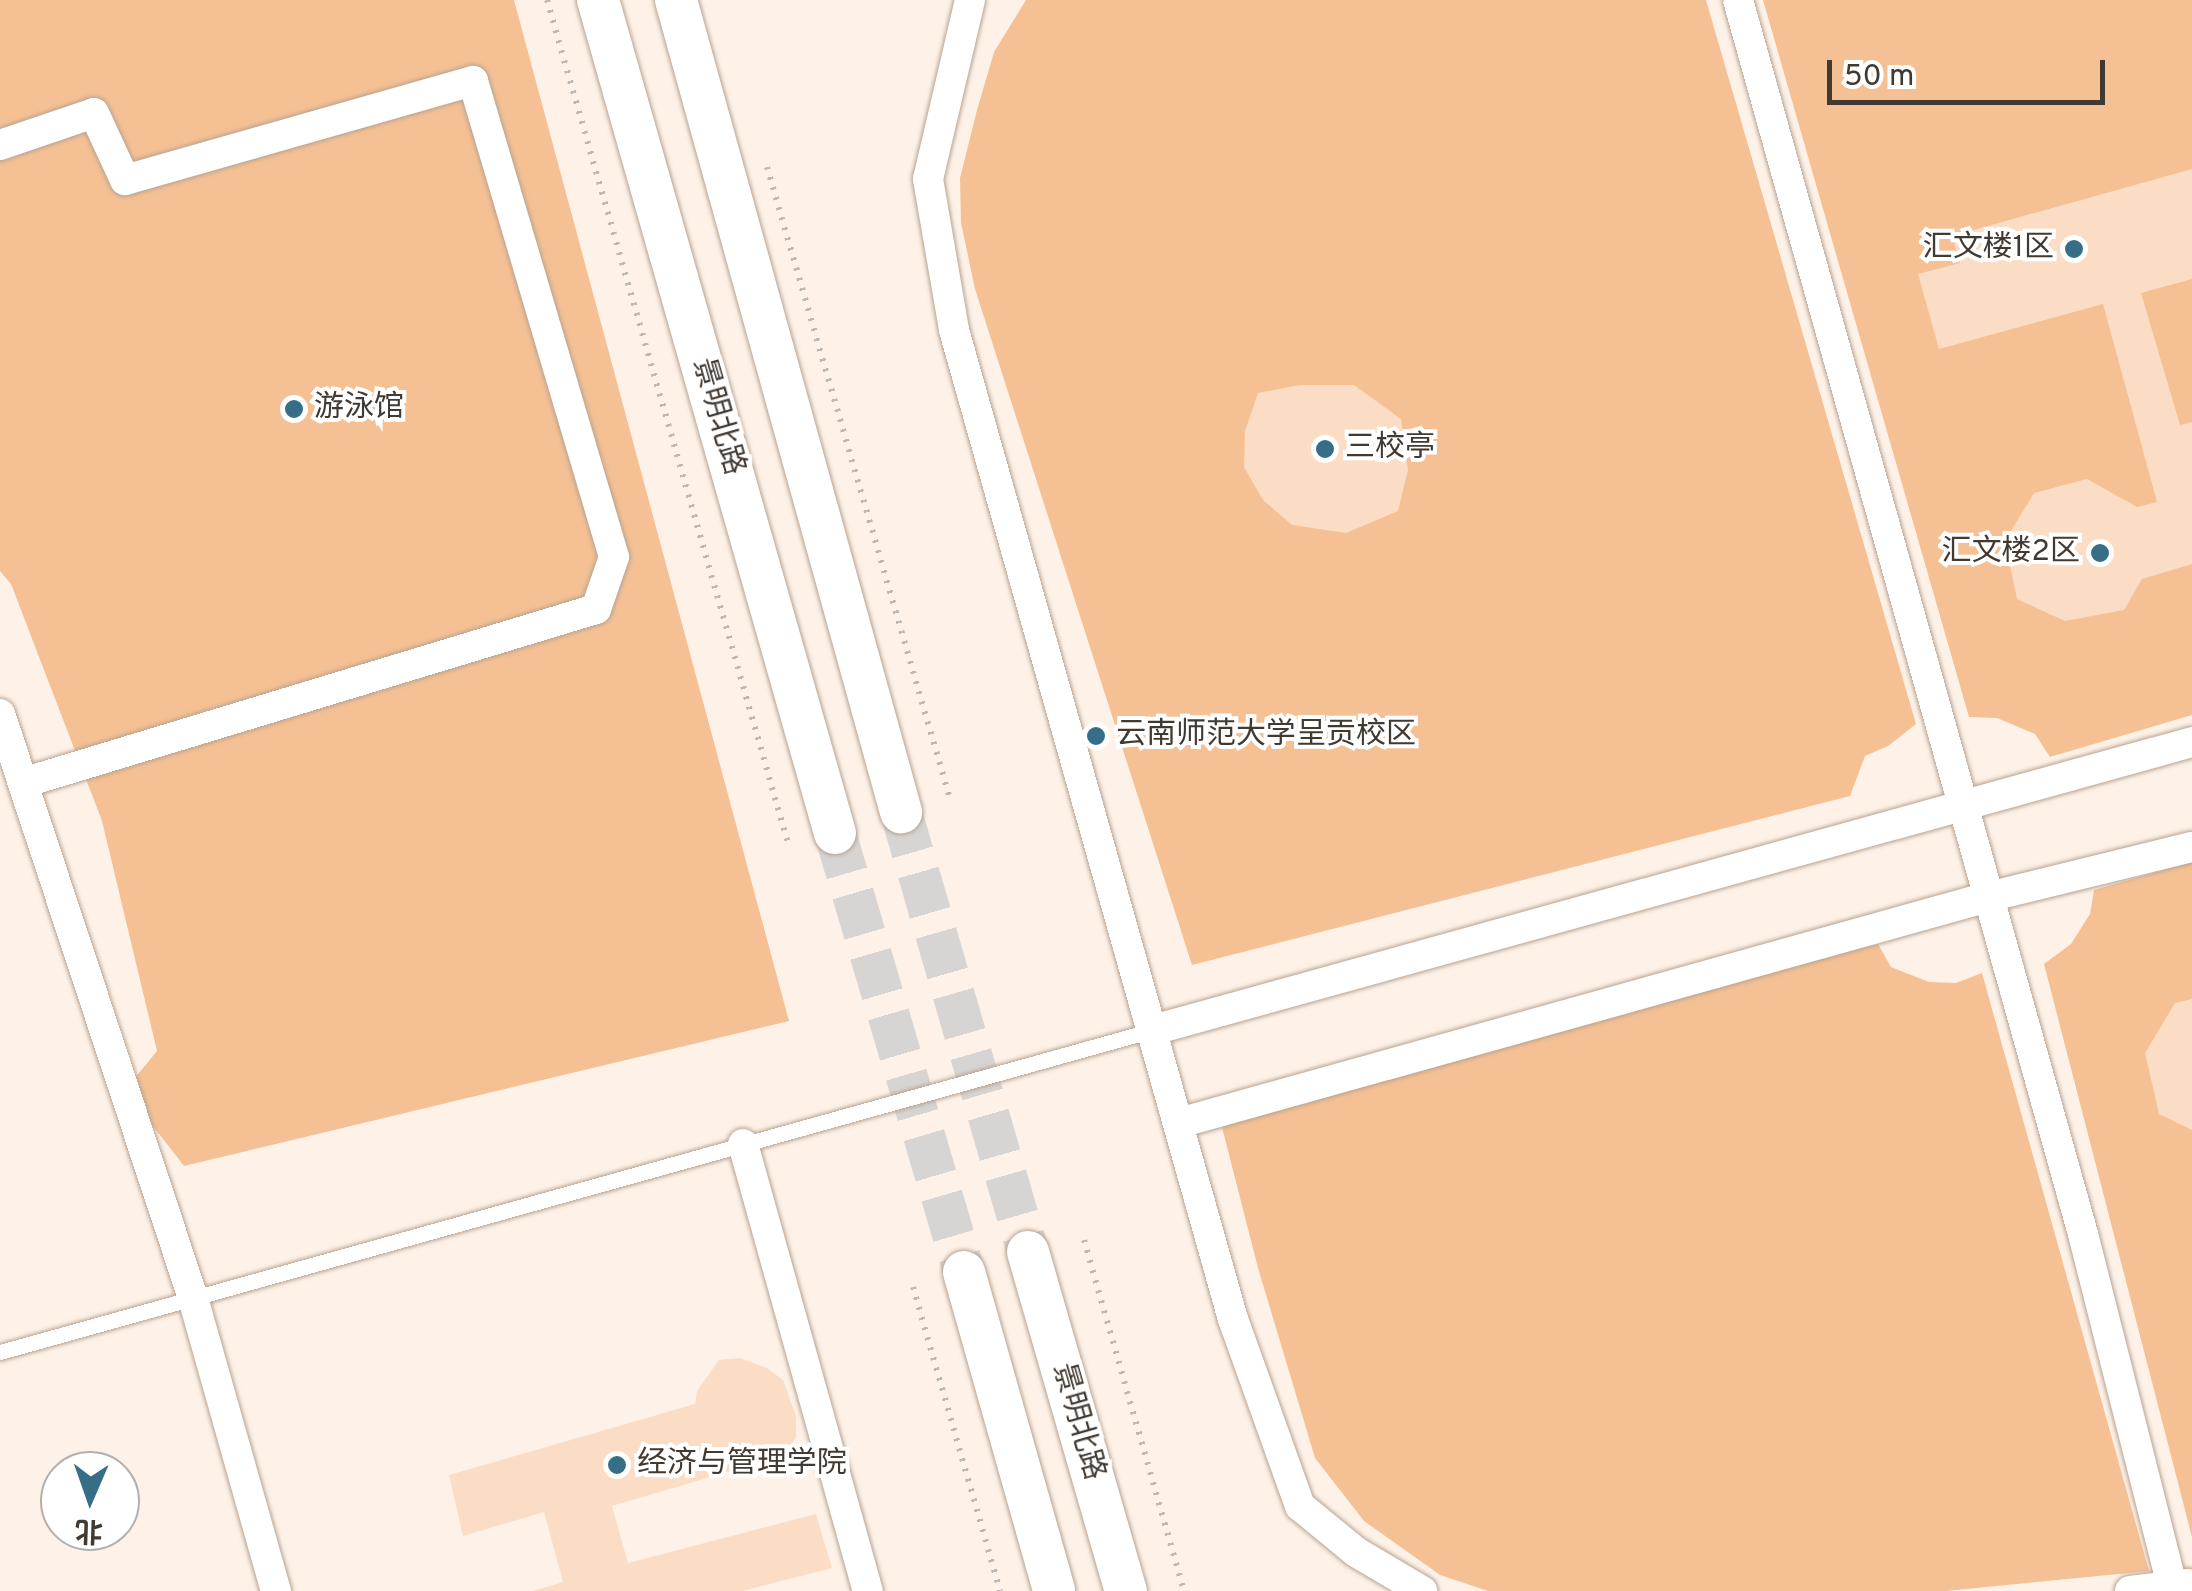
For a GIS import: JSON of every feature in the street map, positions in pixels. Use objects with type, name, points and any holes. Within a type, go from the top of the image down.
[{"type":"main road","name":"景明北路","points":[[598,0],[835,833]]},
{"type":"main road","points":[[676,0],[901,812]]},
{"type":"main road","name":"景明北路","points":[[1028,1252],[1126,1591]]},
{"type":"main road","points":[[964,1272],[1054,1591]]},
{"type":"street","points":[[970,0],[928,179],[954,330],[1233,1319],[1300,1506],[1356,1552],[1422,1591]]},
{"type":"street","points":[[1738,0],[2182,1585],[2130,1591]]},
{"type":"street","points":[[0,145],[94,113],[124,180],[474,81],[614,557],[596,609],[26,782]]},
{"type":"street","points":[[2,726],[26,782],[193,1298],[276,1591]]},
{"type":"street","points":[[1153,1030],[2192,742]]},
{"type":"street","points":[[1179,1124],[1988,897],[2192,847]]},
{"type":"street","points":[[742,1144],[868,1591]]},
{"type":"lane","points":[[0,1352],[1153,1030]]},
{"type":"path","points":[[547,0],[788,843]]},
{"type":"path","points":[[763,152],[950,799]]},
{"type":"path","points":[[1084,1240],[1184,1591]]},
{"type":"path","points":[[912,1287],[1000,1591]]},
{"type":"shaded area","name":"云南师范大学呈贡校区","points":[[0,0],[2192,0],[2192,1591],[0,1591]]},
{"type":"shaded area","points":[[0,0],[514,0],[789,1021],[184,1166],[125,1090],[157,1051],[102,821],[11,584],[0,571]]},
{"type":"shaded area","points":[[1026,0],[1706,0],[1916,724],[1888,746],[1865,756],[1850,796],[1192,965],[975,289],[961,223],[960,178],[977,110],[994,52]]},
{"type":"shaded area","points":[[1763,0],[2192,0],[2192,715],[2050,757],[2035,734],[1997,718],[1969,717]]},
{"type":"shaded area","points":[[2192,862],[2192,1537],[2044,964],[2071,944],[2090,914],[2094,890]]},
{"type":"shaded area","points":[[1878,944],[1891,967],[1929,982],[1956,983],[1982,973],[2149,1571],[1946,1591],[1488,1591],[1440,1575],[1364,1521],[1315,1458],[1258,1268],[1216,1104]]},
{"type":"building","points":[[2192,169],[2192,279],[2141,293],[2180,425],[2192,422],[2192,564],[2142,579],[2124,610],[2065,621],[2017,599],[2005,541],[2034,493],[2087,479],[2137,507],[2157,502],[2103,304],[1939,349],[1918,274],[1960,263],[1952,236]]},
{"type":"building","name":"三校亭","points":[[1300,385],[1354,385],[1401,419],[1408,470],[1398,511],[1346,533],[1292,525],[1263,500],[1244,467],[1245,431],[1258,393]]},
{"type":"building","points":[[2192,999],[2192,1130],[2159,1114],[2145,1053],[2175,1003]]},
{"type":"building","name":"经济与管理学院","points":[[740,1358],[767,1368],[783,1380],[796,1416],[796,1437],[785,1455],[612,1506],[628,1563],[816,1514],[832,1568],[743,1591],[533,1591],[563,1582],[544,1512],[463,1536],[449,1475],[695,1404],[697,1391],[719,1360]]},
{"type":"tunnel","points":[[901,812],[1028,1252]]},
{"type":"tunnel","points":[[835,833],[964,1272]]},
{"type":"place","name":"汇文楼1区","points":[[2074,249]]},
{"type":"place","name":"游泳馆","points":[[294,409]]},
{"type":"place","name":"三校亭","points":[[1325,449]]},
{"type":"place","name":"汇文楼2区","points":[[2100,553]]},
{"type":"place","name":"云南师范大学呈贡校区","points":[[1096,736]]},
{"type":"place","name":"经济与管理学院","points":[[617,1465]]}]
